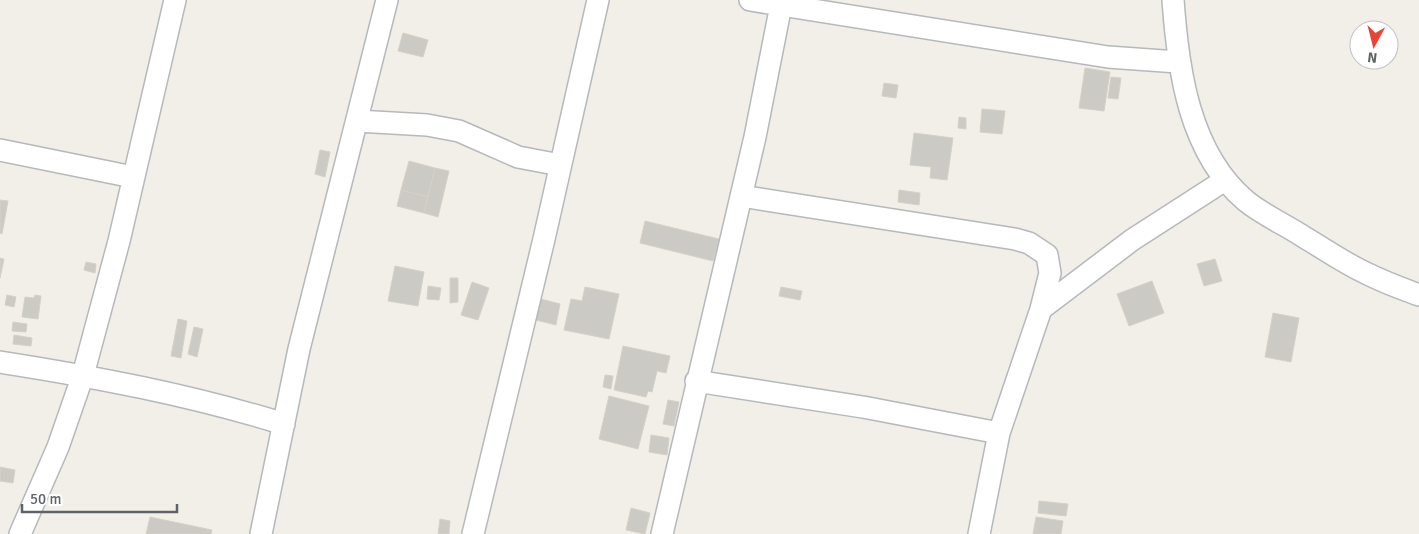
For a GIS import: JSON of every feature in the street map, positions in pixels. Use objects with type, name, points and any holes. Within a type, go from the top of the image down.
[{"type":"street","points":[[20,534],[58,447],[83,375],[119,242],[175,0]]},
{"type":"street","points":[[261,534],[298,349],[358,121],[387,0]]},
{"type":"street","points":[[473,534],[598,0]]},
{"type":"street","points":[[750,0],[1108,57],[1178,62]]},
{"type":"street","points":[[1173,0],[1178,62],[1188,104],[1225,180],[1247,202],[1369,275],[1419,295]]},
{"type":"street","points":[[662,534],[696,382],[742,196],[780,5]]},
{"type":"street","points":[[358,121],[427,125],[459,131],[518,158],[560,165]]},
{"type":"street","points":[[0,150],[133,177]]},
{"type":"street","points":[[1041,309],[1132,240],[1225,180]]},
{"type":"street","points":[[742,196],[1029,243],[1047,255],[1050,262],[1050,273],[1041,309],[999,433],[979,534]]},
{"type":"street","points":[[0,362],[83,375],[224,405],[284,424]]},
{"type":"street","points":[[696,382],[916,416],[999,433]]},
{"type":"building","points":[[403,33],[428,40],[423,57],[398,51]]},
{"type":"building","points":[[1085,68],[1110,72],[1104,111],[1079,108]]},
{"type":"building","points":[[1111,77],[1121,78],[1118,99],[1108,98]]},
{"type":"building","points":[[884,83],[898,85],[896,98],[882,96]]},
{"type":"building","points":[[982,109],[1005,111],[1002,134],[980,132]]},
{"type":"building","points":[[959,117],[966,118],[966,129],[958,128]]},
{"type":"building","points":[[914,133],[953,138],[947,180],[930,178],[931,167],[910,165]]},
{"type":"building","points":[[320,150],[330,152],[325,177],[315,174]]},
{"type":"building","points":[[409,161],[435,168],[428,197],[401,190]]},
{"type":"building","points":[[435,168],[449,171],[438,217],[424,213]]},
{"type":"building","points":[[401,190],[428,197],[424,213],[397,206]]},
{"type":"building","points":[[899,190],[920,193],[919,205],[898,202]]},
{"type":"building","points":[[0,200],[8,201],[2,234],[0,233]]},
{"type":"building","points":[[645,221],[719,239],[713,261],[640,243]]},
{"type":"building","points":[[0,258],[4,259],[0,278]]},
{"type":"building","points":[[1215,259],[1222,281],[1204,286],[1197,264]]},
{"type":"building","points":[[86,262],[96,264],[95,273],[84,270]]},
{"type":"building","points":[[395,266],[424,272],[418,306],[388,301]]},
{"type":"building","points":[[450,278],[458,278],[458,302],[450,303]]},
{"type":"building","points":[[1152,281],[1164,313],[1129,326],[1117,294]]},
{"type":"building","points":[[472,282],[489,288],[478,320],[461,315]]},
{"type":"building","points":[[428,286],[441,288],[439,300],[427,299]]},
{"type":"building","points":[[585,287],[619,294],[609,339],[564,330],[571,299],[582,301]]},
{"type":"building","points":[[781,287],[802,291],[800,300],[779,296]]},
{"type":"building","points":[[7,295],[16,297],[14,307],[5,305]]},
{"type":"building","points":[[35,295],[41,296],[38,319],[22,317],[25,297],[34,298]]},
{"type":"building","points":[[541,299],[560,304],[556,325],[536,320]]},
{"type":"building","points":[[1273,313],[1299,318],[1291,362],[1265,357]]},
{"type":"building","points":[[178,319],[187,321],[181,358],[171,356]]},
{"type":"building","points":[[13,322],[27,324],[26,332],[12,331]]},
{"type":"building","points":[[194,327],[203,329],[197,357],[188,354]]},
{"type":"building","points":[[14,335],[32,338],[31,346],[13,344]]},
{"type":"building","points":[[623,346],[670,356],[666,373],[657,371],[652,392],[648,391],[646,397],[614,390]]},
{"type":"building","points":[[605,375],[613,376],[611,389],[603,387]]},
{"type":"building","points":[[609,396],[649,406],[638,449],[599,439]]},
{"type":"building","points":[[668,400],[679,402],[674,426],[663,424]]},
{"type":"building","points":[[651,435],[669,438],[667,455],[649,452]]},
{"type":"building","points":[[0,467],[15,470],[13,483],[0,481]]},
{"type":"building","points":[[1039,501],[1068,504],[1066,516],[1038,513]]},
{"type":"building","points":[[631,508],[650,513],[645,534],[626,530]]},
{"type":"building","points":[[150,517],[212,530],[211,534],[146,534]]},
{"type":"building","points":[[1036,517],[1063,521],[1061,534],[1033,534]]},
{"type":"building","points":[[440,519],[450,521],[449,534],[438,534]]}]
